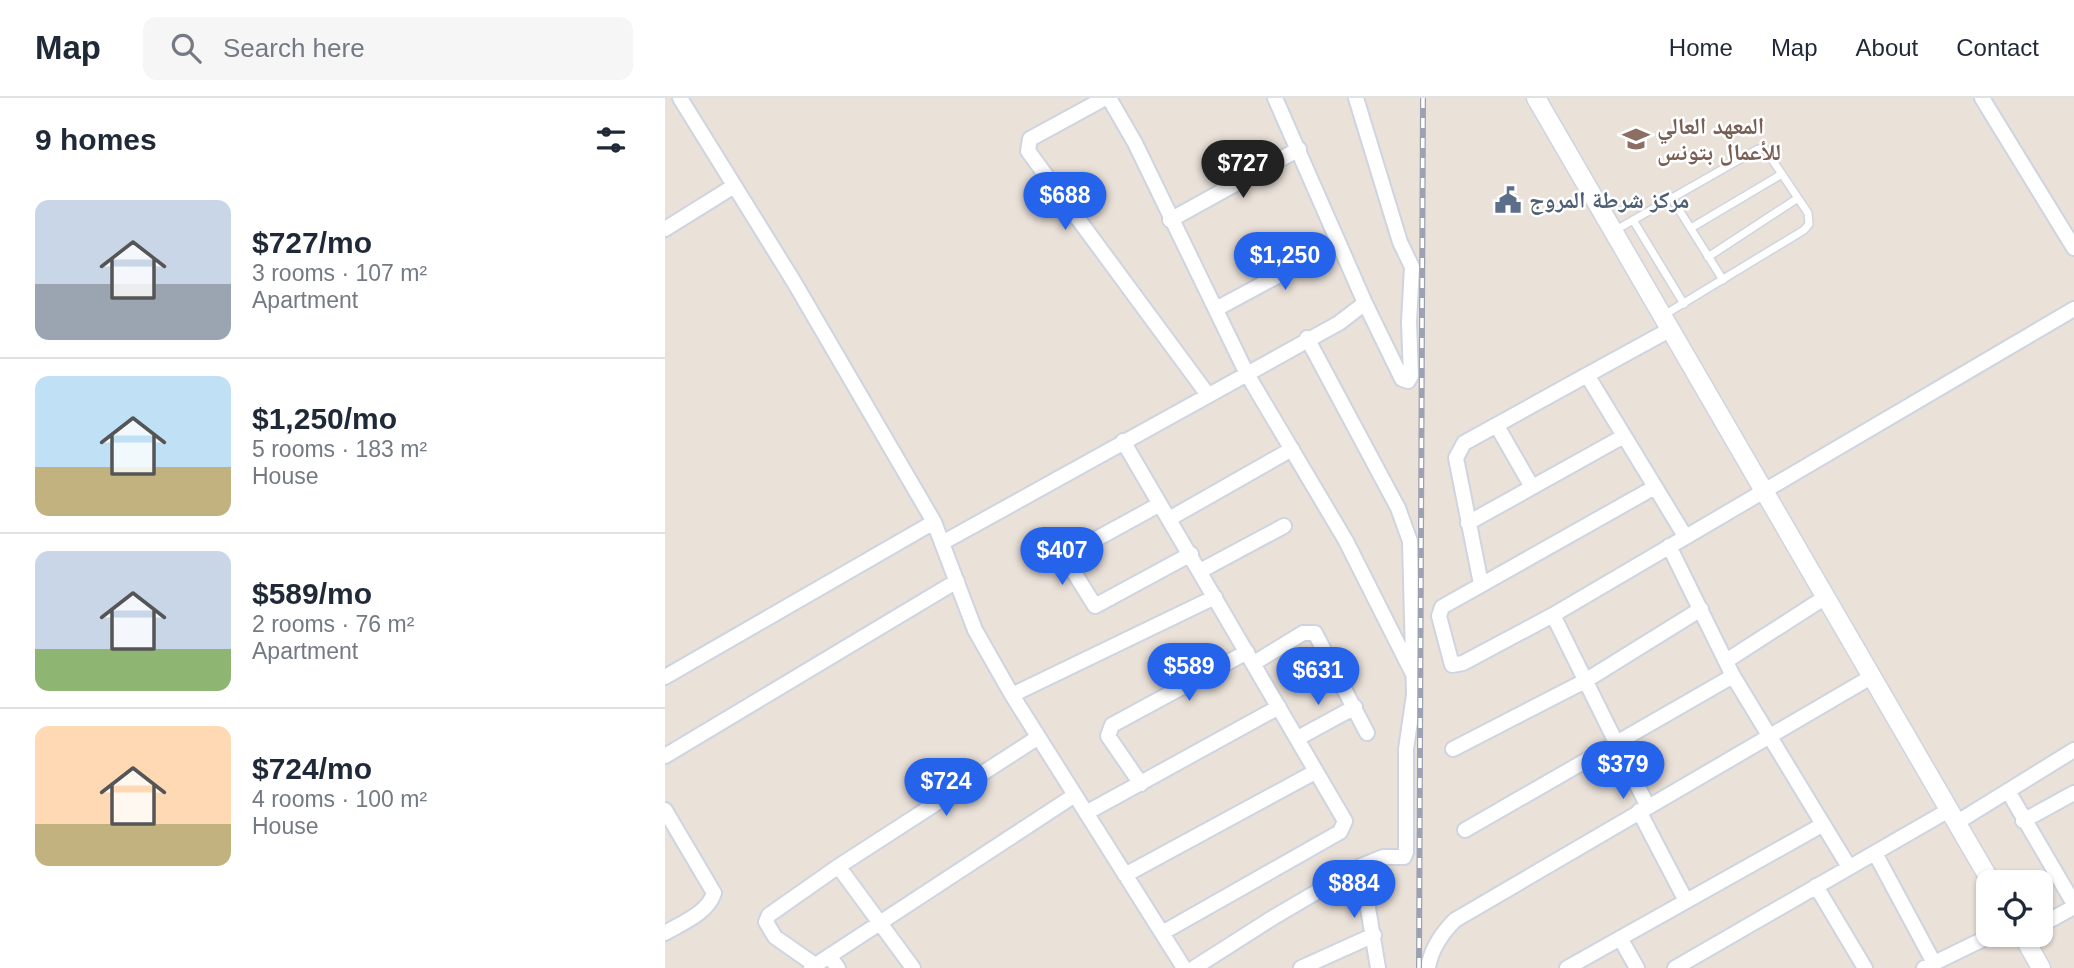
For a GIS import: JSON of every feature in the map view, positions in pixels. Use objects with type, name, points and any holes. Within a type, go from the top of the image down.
[{"type":"street","points":[[680,98],[794,282],[934,523],[975,631],[1012,695],[1184,968]]},
{"type":"street","points":[[1208,395],[1028,151],[1030,139],[1107,98],[1135,143],[1247,374],[1346,541],[1413,675]]},
{"type":"street","points":[[1275,98],[1299,149],[1337,244],[1402,379],[1408,381],[1412,376],[1409,322],[1412,267],[1400,242],[1356,98]]},
{"type":"street","points":[[1536,98],[1667,322],[1762,492],[1984,870]]},
{"type":"street","points":[[1982,98],[2074,248]]},
{"type":"street","points":[[1170,220],[1299,149]]},
{"type":"street","points":[[667,224],[734,186]]},
{"type":"street","points":[[1216,309],[1337,244]]},
{"type":"street","points":[[942,543],[1307,338],[1339,323],[1365,303]]},
{"type":"street","points":[[1655,487],[1481,584],[1440,610],[1452,665],[1463,663],[1553,615],[2074,309]]},
{"type":"street","points":[[1481,584],[1456,458],[1464,443],[1587,375],[1667,322]]},
{"type":"street","points":[[1194,968],[1274,916],[1361,866],[1383,857],[1405,855],[1408,804],[1406,749],[1413,675],[1412,568],[1407,531],[1398,508],[1307,338]]},
{"type":"street","points":[[1587,375],[1685,536]]},
{"type":"street","points":[[1497,426],[1532,487]]},
{"type":"street","points":[[1468,523],[1624,436]]},
{"type":"street","points":[[1123,441],[1345,821],[1343,830],[1162,933]]},
{"type":"street","points":[[1169,519],[1292,449]]},
{"type":"street","points":[[1089,543],[1160,504]]},
{"type":"street","points":[[665,677],[934,523]]},
{"type":"street","points":[[1200,571],[1284,526]]},
{"type":"street","points":[[1055,542],[1095,606],[1191,554]]},
{"type":"street","points":[[1669,547],[1734,676],[1822,825],[1850,867]]},
{"type":"street","points":[[665,756],[957,581]]},
{"type":"street","points":[[1012,695],[1215,597]]},
{"type":"street","points":[[1727,661],[1824,598]]},
{"type":"street","points":[[1453,749],[1585,681],[1701,610]]},
{"type":"street","points":[[1553,615],[1686,901]]},
{"type":"street","points":[[1141,784],[1108,736],[1112,725],[1251,657],[1311,631],[1318,637],[1367,733]]},
{"type":"street","points":[[1465,830],[1614,742],[1734,676]]},
{"type":"street","points":[[1428,968],[1430,957],[1445,930],[1455,920],[1771,738],[1871,677]]},
{"type":"street","points":[[1086,813],[1279,707]]},
{"type":"street","points":[[1298,738],[1355,707]]},
{"type":"street","points":[[1037,738],[836,868],[769,915],[766,922],[775,937],[813,966],[834,962],[881,922],[1075,795]]},
{"type":"street","points":[[1675,968],[1875,853],[2008,791],[2074,750]]},
{"type":"street","points":[[1125,875],[1315,772]]},
{"type":"street","points":[[2008,791],[2022,821],[2074,906],[2053,918]]},
{"type":"street","points":[[2022,821],[2074,793]]},
{"type":"street","points":[[665,810],[714,892],[711,902],[705,908],[665,933]]},
{"type":"street","points":[[1567,968],[1822,825]]},
{"type":"street","points":[[1875,853],[1929,966],[1976,943]]},
{"type":"street","points":[[1361,866],[1378,968]]},
{"type":"street","points":[[836,868],[841,870],[913,968]]},
{"type":"street","points":[[1816,886],[1865,968]]},
{"type":"street","points":[[1301,968],[1374,935]]},
{"type":"street","points":[[1620,938],[1637,968]]},
{"type":"street","points":[[2030,947],[2041,968]]},
{"type":"lane","points":[[1613,231],[1758,149],[1765,149],[1808,213],[1809,223],[1804,230],[1684,304],[1667,322]]},
{"type":"lane","points":[[1691,228],[1782,174]]},
{"type":"lane","points":[[1671,197],[1723,280]]},
{"type":"lane","points":[[1708,257],[1798,198]]},
{"type":"lane","points":[[1633,220],[1684,304]]},
{"type":"railway","points":[[1419,968],[1423,98]]},
{"type":"place","name":"المعهد العالي للأعمال بتونس","points":[[1636,139]]},
{"type":"place","name":"مركز شرطة المروج","points":[[1508,200]]}]
